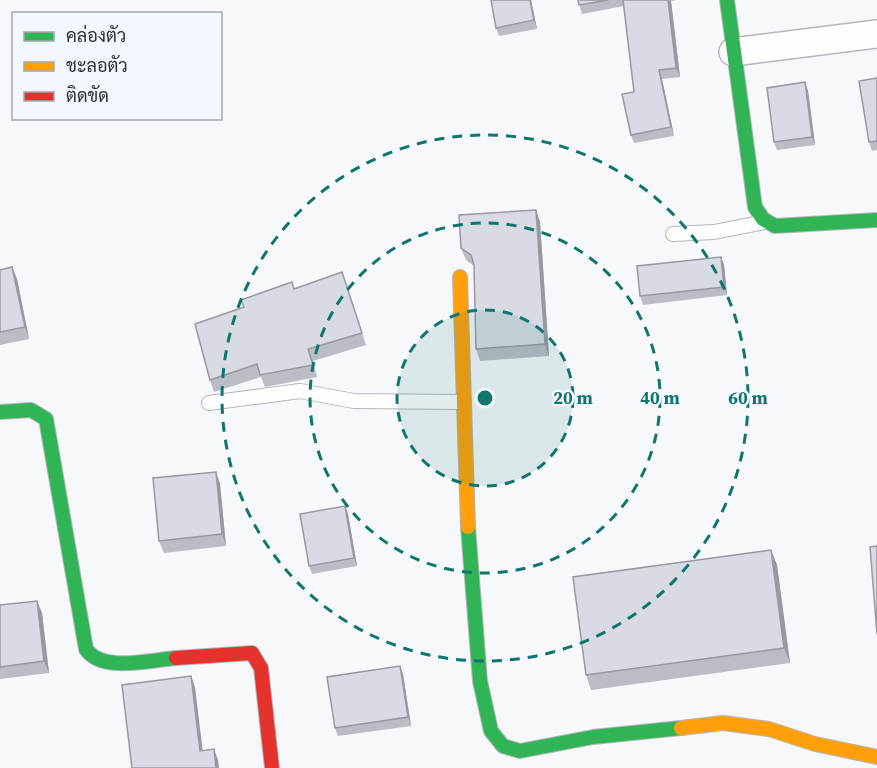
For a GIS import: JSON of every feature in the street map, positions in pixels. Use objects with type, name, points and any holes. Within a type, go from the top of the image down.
[{"type":"street","points":[[727,0],[756,207],[764,222],[775,226],[877,220]]},
{"type":"street","points":[[733,52],[877,34]]},
{"type":"street","points":[[460,277],[462,402],[470,582],[480,681],[491,731],[503,746],[520,751],[593,737],[723,723],[769,729],[815,744],[877,757]]},
{"type":"street","points":[[0,412],[31,410],[46,419],[86,649],[92,658],[108,663],[252,653],[261,668],[272,768]]},
{"type":"lane","points":[[673,234],[714,232],[764,222]]},
{"type":"lane","points":[[209,403],[300,391],[354,401],[462,402]]},
{"type":"building","points":[[491,0],[530,0],[534,20],[496,28]]},
{"type":"building","points":[[578,0],[608,0],[579,5]]},
{"type":"building","points":[[623,0],[668,0],[676,68],[659,70],[671,127],[631,135],[622,94],[634,92]]},
{"type":"building","points":[[877,78],[877,141],[869,142],[859,81]]},
{"type":"building","points":[[805,82],[812,137],[774,142],[767,88]]},
{"type":"building","points":[[536,210],[545,344],[476,349],[474,265],[471,255],[461,248],[459,215]]},
{"type":"building","points":[[721,257],[724,287],[640,296],[637,266]]},
{"type":"building","points":[[12,267],[25,327],[0,332],[0,270]]},
{"type":"building","points":[[342,272],[362,333],[308,349],[313,365],[260,375],[257,364],[210,380],[195,324],[244,307],[241,300],[292,282],[294,289]]},
{"type":"building","points":[[216,472],[222,534],[159,541],[153,478]]},
{"type":"building","points":[[345,506],[354,558],[309,566],[300,514]]},
{"type":"building","points":[[877,546],[877,634],[870,547]]},
{"type":"building","points":[[771,550],[784,648],[586,675],[573,577]]},
{"type":"building","points":[[37,601],[44,661],[0,667],[0,605]]},
{"type":"building","points":[[400,666],[408,717],[335,728],[327,677]]},
{"type":"building","points":[[191,676],[200,751],[214,749],[216,768],[132,768],[122,685]]},
{"type":"traffic: fast","points":[[727,0],[755,207],[763,219],[775,226],[877,220]]},
{"type":"traffic: fast","points":[[0,412],[31,410],[46,419],[86,649],[103,661],[115,663],[176,658]]},
{"type":"traffic: fast","points":[[468,527],[480,681],[491,731],[503,746],[520,751],[593,737],[681,728]]},
{"type":"traffic: slow","points":[[460,277],[468,527]]},
{"type":"traffic: slow","points":[[681,728],[723,723],[769,729],[815,744],[877,757]]},
{"type":"traffic: jam","points":[[176,658],[252,653],[261,668],[272,768]]}]
